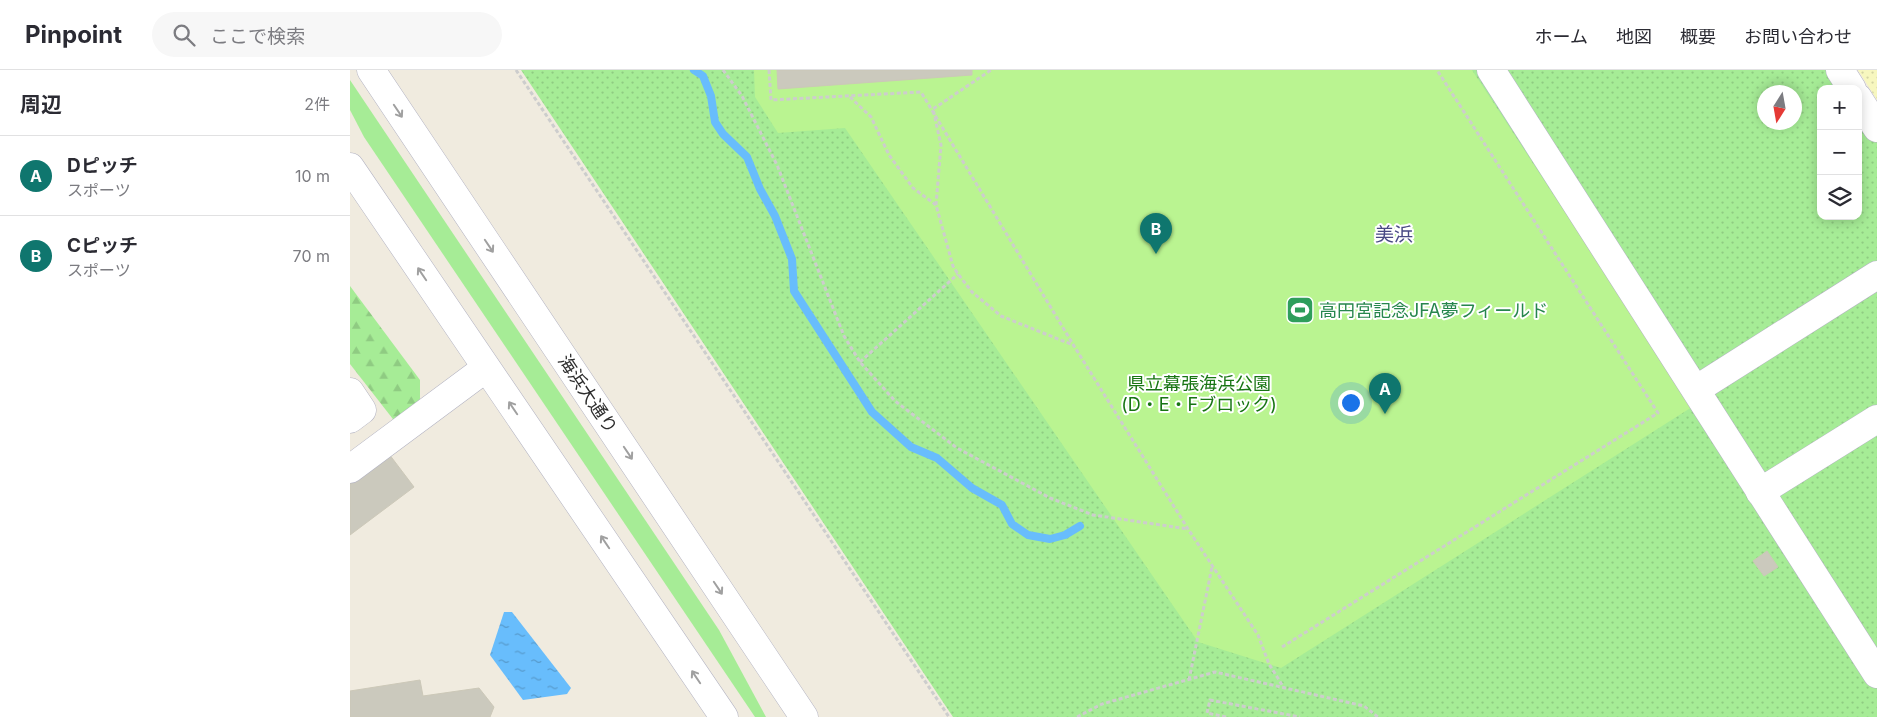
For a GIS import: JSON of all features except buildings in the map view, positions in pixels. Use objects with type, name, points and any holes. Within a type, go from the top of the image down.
[{"type":"street","name":"海浜大通り","points":[[371,70],[804,717]]},
{"type":"street","points":[[1491,70],[1877,674]]},
{"type":"street","points":[[1840,70],[1849,85]]},
{"type":"street","points":[[1862,104],[1877,128]]},
{"type":"street","points":[[350,167],[724,717]]},
{"type":"street","points":[[1696,389],[1877,275]]},
{"type":"street","points":[[350,469],[486,368]]},
{"type":"street","points":[[350,392],[362,410],[350,419]]},
{"type":"street","points":[[1760,492],[1877,419]]},
{"type":"path","points":[[516,70],[949,717]]},
{"type":"path","points":[[723,70],[742,96],[777,164],[844,336],[860,362],[895,401],[957,448],[1050,498],[1092,515],[1188,529]]},
{"type":"path","points":[[769,70],[772,100],[921,92],[933,109],[1074,346],[1188,529],[1258,635],[1269,664],[1284,688]]},
{"type":"path","points":[[933,109],[991,70]]},
{"type":"path","points":[[1282,647],[1658,413],[1437,70]]},
{"type":"path","points":[[849,96],[871,117],[889,155],[913,188],[936,205]]},
{"type":"path","points":[[933,109],[941,145],[936,205],[953,266],[972,292],[1001,316],[1074,346]]},
{"type":"path","points":[[860,362],[958,274]]},
{"type":"path","points":[[1189,680],[1213,567]]},
{"type":"path","points":[[1077,717],[1102,704],[1215,672],[1364,706],[1378,717]]},
{"type":"path","points":[[1226,717],[1208,713],[1210,700],[1300,717]]},
{"type":"green space","name":"県立幕張海浜公園 (D・E・Fブロック)","points":[[521,70],[1854,70],[1877,107],[1877,717],[953,717]]},
{"type":"green space","name":"高円宮記念JFA夢フィールド","points":[[754,70],[1472,70],[1692,407],[1281,668],[1198,642],[845,128],[778,133],[755,97]]},
{"type":"green space","points":[[350,80],[719,630],[766,717],[755,717],[364,137],[350,110]]},
{"type":"green space","points":[[350,286],[420,380],[420,403],[396,423],[350,364]]},
{"type":"sand","points":[[1858,70],[1877,70],[1877,100]]},
{"type":"water","points":[[504,612],[512,612],[571,688],[567,694],[523,700],[490,655]]},
{"type":"waterway","points":[[694,70],[703,76],[711,96],[715,122],[723,134],[747,157],[760,189],[775,216],[792,259],[794,291],[872,412],[911,447],[937,458],[972,488],[1002,505],[1012,524],[1028,535],[1050,539],[1065,535],[1080,526]]},
{"type":"place","name":"Cピッチ","points":[[1156,254]]},
{"type":"place","name":"高円宮記念JFA夢フィールド","points":[[1300,310]]},
{"type":"place","name":"Dピッチ","points":[[1385,414]]},
{"type":"district","name":"美浜","points":[[1394,234]]}]
